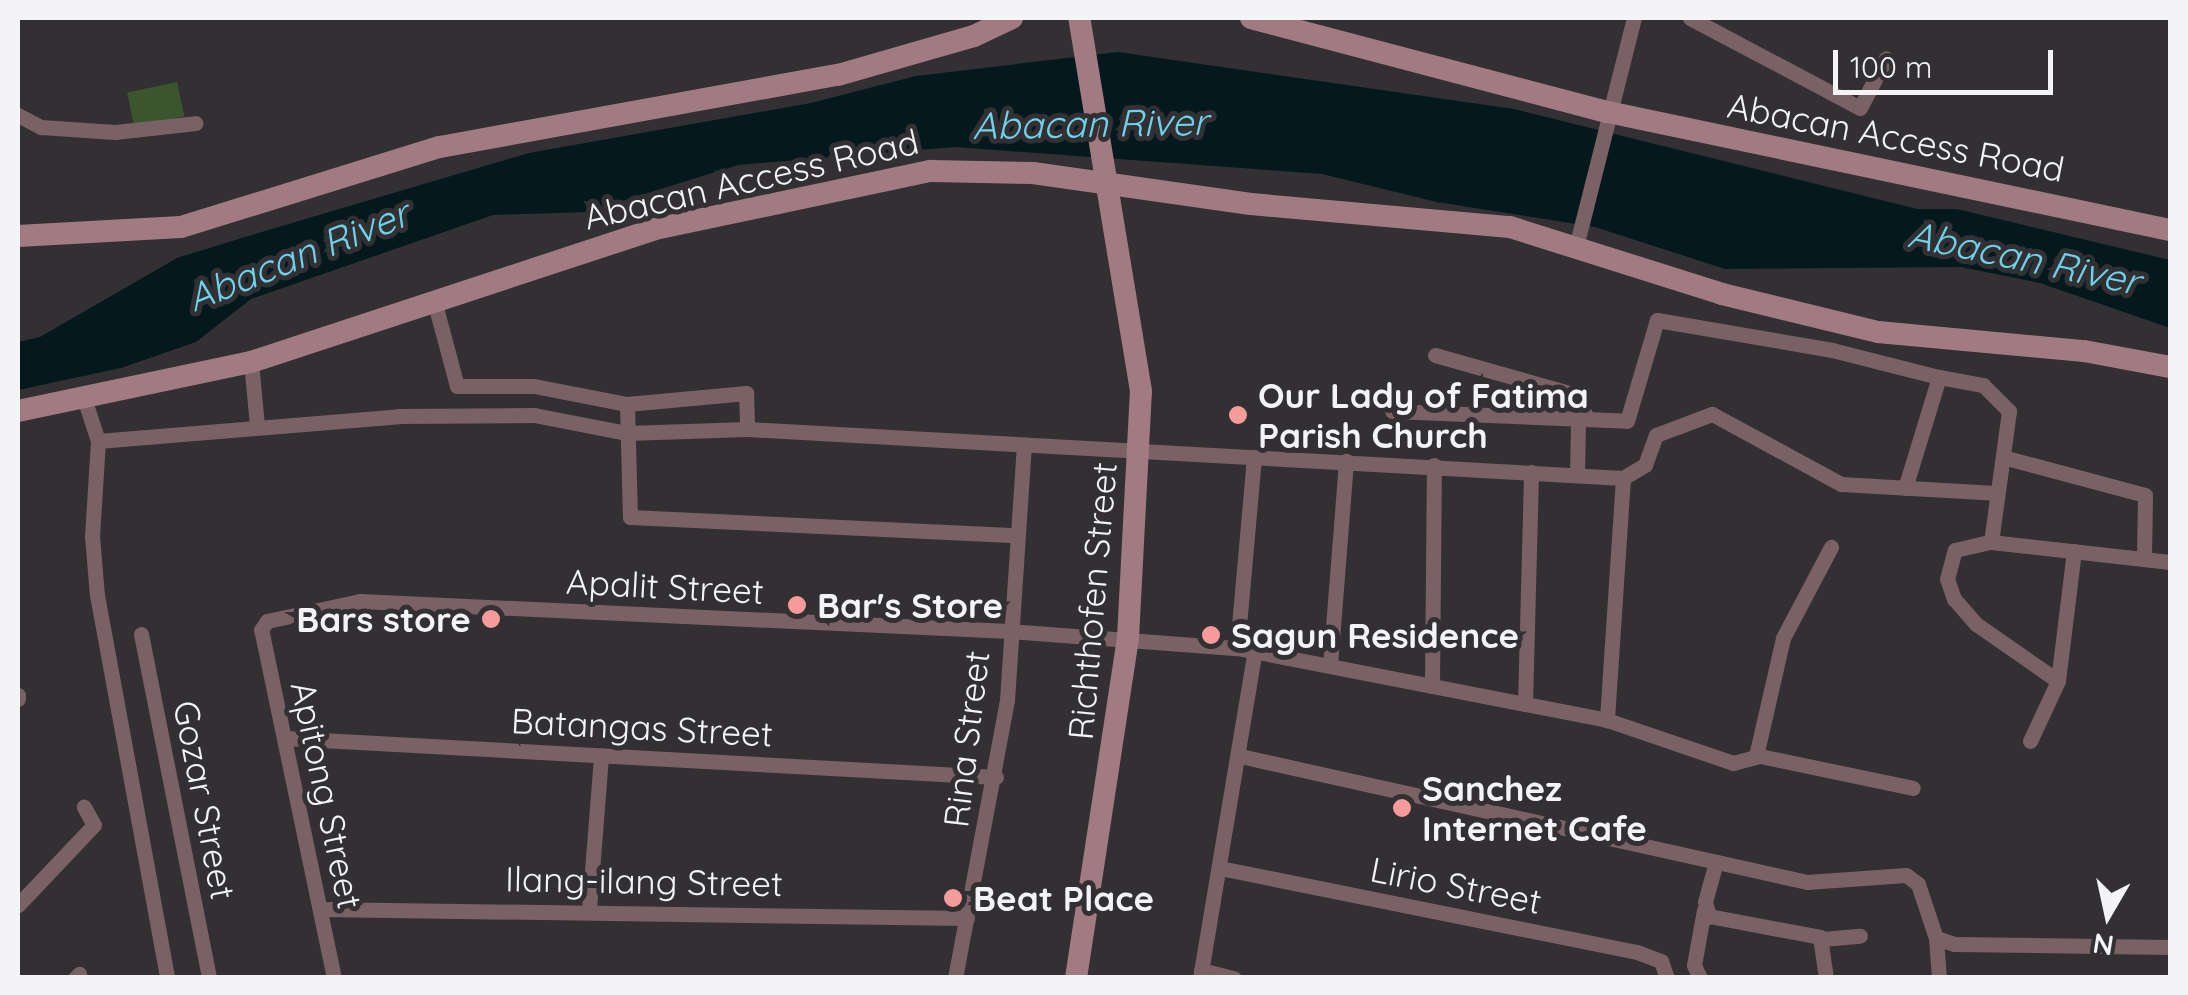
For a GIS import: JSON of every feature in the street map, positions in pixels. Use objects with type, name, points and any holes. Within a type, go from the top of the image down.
[{"type":"street","points":[[18,236],[182,227],[440,146],[838,75],[974,36],[1012,18]]},
{"type":"street","name":"Richthofen Street","points":[[1076,978],[1128,638],[1142,391],[1118,228],[1079,18]]},
{"type":"street","name":"Abacan Access Road","points":[[1251,18],[1608,117],[2170,230]]},
{"type":"street","points":[[1579,237],[1634,18]]},
{"type":"street","points":[[1690,18],[1860,108],[1886,58]]},
{"type":"street","points":[[18,115],[41,127],[116,132],[196,122]]},
{"type":"street","name":"Abacan Access Road","points":[[18,412],[251,362],[655,229],[931,171],[1033,173],[1251,204],[1446,218],[1579,237],[1722,294],[1878,332],[2084,352],[2170,367]]},
{"type":"street","points":[[435,304],[456,386],[534,386],[626,404],[746,393],[748,429]]},
{"type":"street","points":[[1392,411],[1630,418],[1655,321],[1832,350],[1984,385],[2005,401],[2011,420],[1995,493],[1991,542]]},
{"type":"street","points":[[1434,355],[1573,394],[1582,419],[1577,474]]},
{"type":"street","points":[[251,362],[257,425]]},
{"type":"street","points":[[1906,488],[1939,377]]},
{"type":"street","points":[[83,395],[98,441],[92,536],[97,595],[167,978]]},
{"type":"street","points":[[626,404],[630,517],[1016,535]]},
{"type":"street","points":[[1607,720],[1623,485],[1646,465],[1663,429],[1712,414],[1841,484],[1995,493]]},
{"type":"street","points":[[98,441],[257,425],[534,416],[627,433],[748,429],[1577,474],[1623,485]]},
{"type":"street","name":"Rina Street","points":[[954,978],[996,777],[1024,445]]},
{"type":"street","points":[[1237,648],[1254,457]]},
{"type":"street","points":[[2003,457],[2145,495],[2144,559]]},
{"type":"street","points":[[1330,665],[1346,461]]},
{"type":"street","points":[[1432,686],[1434,465]]},
{"type":"street","points":[[1525,704],[1531,472]]},
{"type":"street","points":[[2058,681],[1976,624],[1949,591],[1955,550],[1991,542],[2170,562]]},
{"type":"street","points":[[1756,756],[1782,638],[1830,547]]},
{"type":"street","points":[[2030,741],[2058,681],[2074,550]]},
{"type":"street","name":"Apalit Street","points":[[262,624],[384,600],[1009,631],[1237,648],[1607,720],[1733,763],[1756,756],[1913,788]]},
{"type":"street","name":"Apitong Street","points":[[262,624],[334,978]]},
{"type":"street","name":"Gozar Street","points":[[141,634],[209,978]]},
{"type":"street","points":[[1234,978],[1200,974],[1255,651]]},
{"type":"street","name":"Batangas Street","points":[[285,738],[996,777]]},
{"type":"street","points":[[589,909],[602,755]]},
{"type":"street","points":[[1240,756],[1807,882],[1906,875],[1918,884],[1936,938],[1940,978]]},
{"type":"street","points":[[18,905],[94,825],[84,807]]},
{"type":"street","points":[[1700,978],[1694,965],[1716,862]]},
{"type":"street","name":"Lirio Street","points":[[1220,868],[1637,952],[1661,961],[1667,978]]},
{"type":"street","name":"Ilang-ilang Street","points":[[320,910],[589,909],[967,918]]},
{"type":"street","points":[[1704,910],[1730,924],[1822,939],[1860,936]]},
{"type":"street","points":[[1936,938],[1954,944],[2170,947]]},
{"type":"street","points":[[1822,939],[1826,978]]},
{"type":"green space","points":[[177,82],[184,116],[134,127],[127,93]]},
{"type":"water","name":"Abacan River","points":[[1118,52],[1514,109],[1917,209],[1957,209],[2170,260],[2170,328],[2040,283],[1961,267],[1725,269],[1595,227],[1437,202],[1322,174],[955,147],[738,165],[587,212],[493,215],[251,299],[196,342],[121,368],[18,390],[18,342],[40,337],[177,258],[245,237],[529,153],[811,103],[916,76]]},
{"type":"place","name":"Our Lady of Fatima Parish Church","points":[[1238,415]]},
{"type":"place","name":"Bar's Store","points":[[797,605]]},
{"type":"place","name":"Bars store","points":[[491,619]]},
{"type":"place","name":"Sagun Residence","points":[[1211,635]]},
{"type":"place","name":"Sanchez Internet Cafe","points":[[1402,808]]},
{"type":"place","name":"Beat Place","points":[[953,898]]}]
